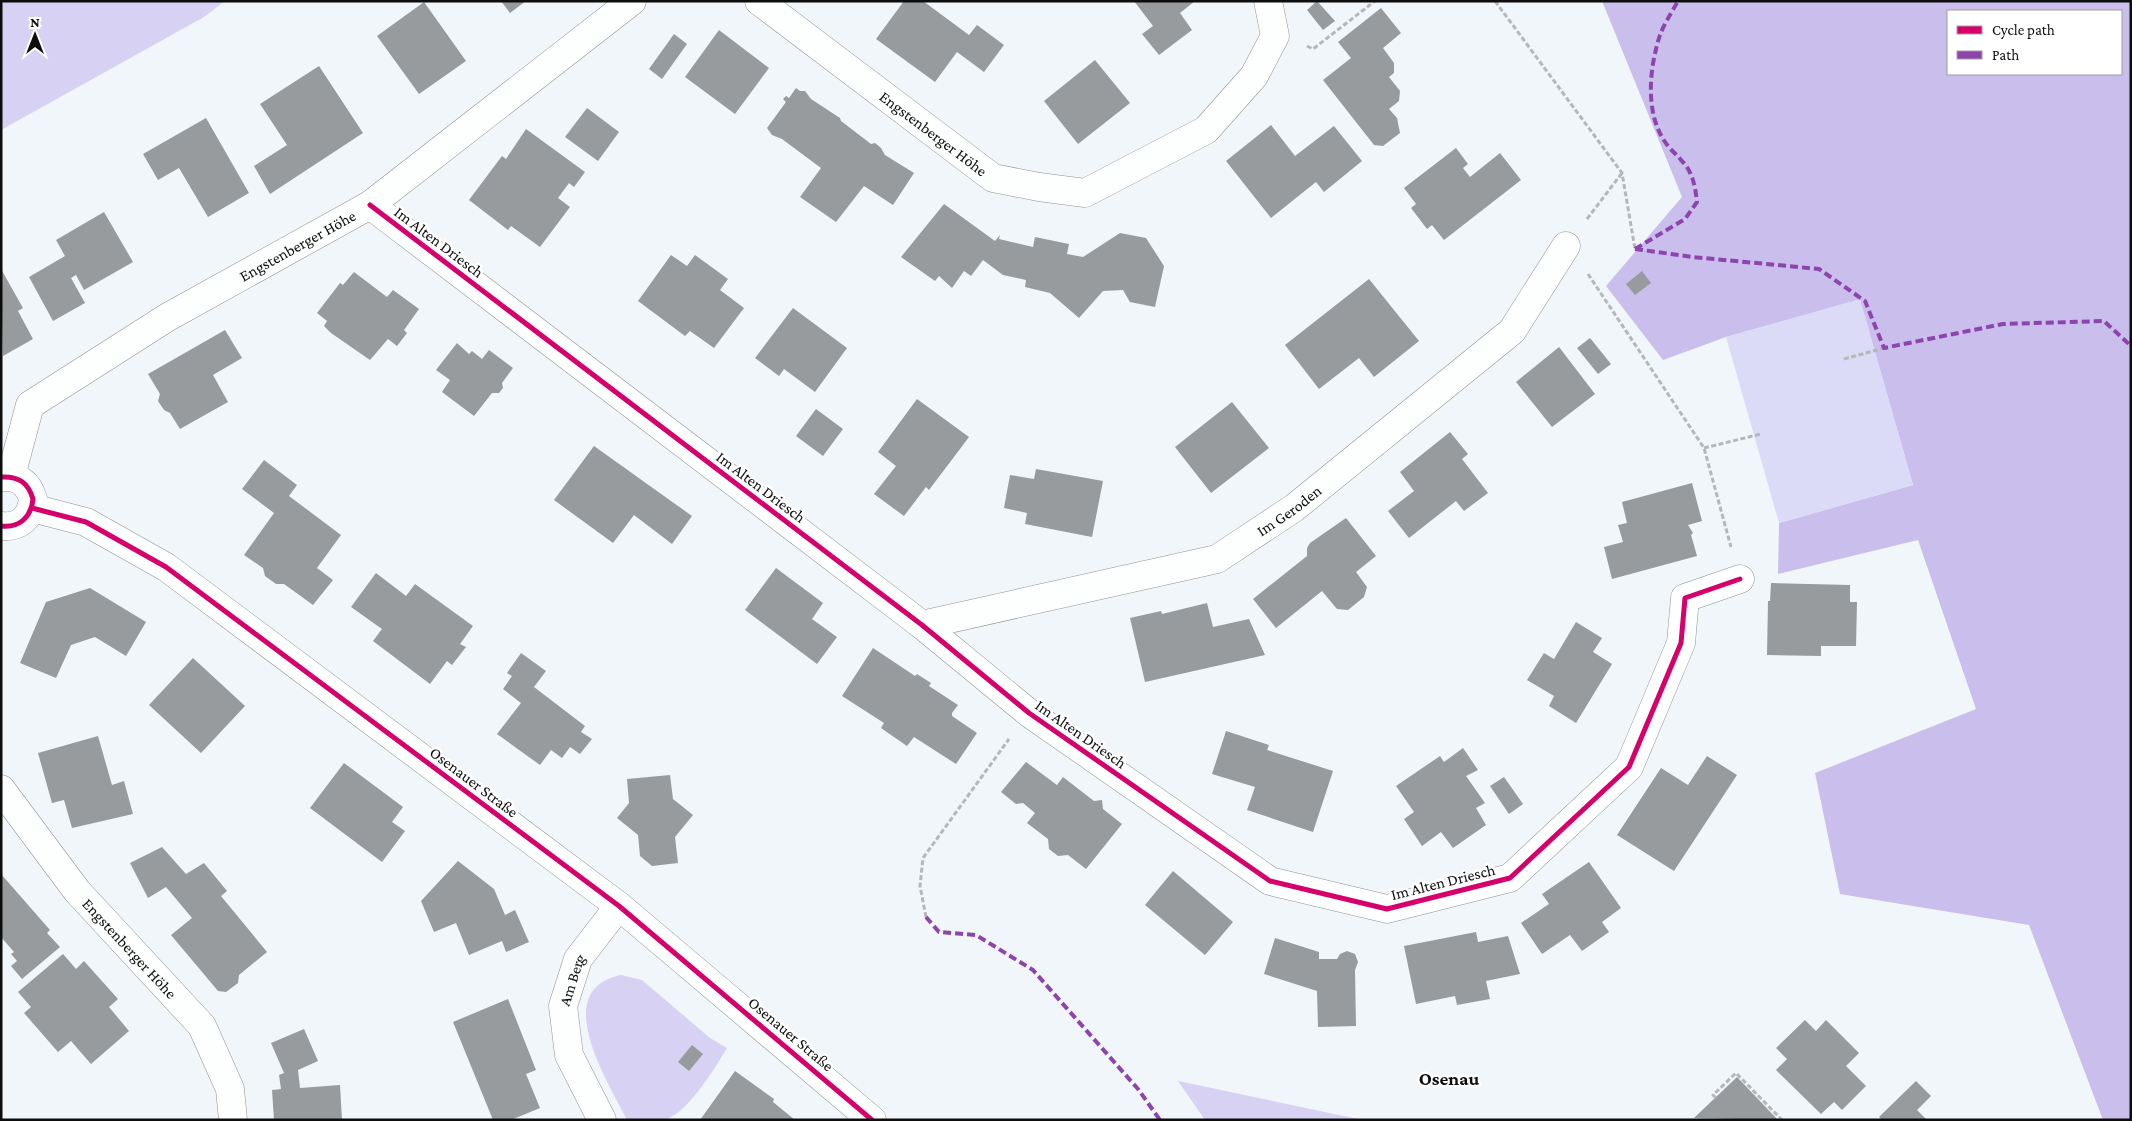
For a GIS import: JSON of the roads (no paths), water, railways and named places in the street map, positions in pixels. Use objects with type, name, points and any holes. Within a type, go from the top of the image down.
[{"type":"street","name":"Engstenberger Höhe","points":[[6,477],[30,405],[168,317],[370,205],[632,1]]},
{"type":"street","name":"Engstenberger Höhe","points":[[759,1],[993,178],[1085,193],[1206,130],[1254,76],[1276,36],[1268,1]]},
{"type":"street","name":"Im Alten Driesch","points":[[370,205],[922,625],[1029,713],[1270,881],[1387,909],[1510,878],[1629,767],[1681,643],[1685,598],[1740,578]]},
{"type":"street","name":"Im Geroden","points":[[922,625],[1217,559],[1294,508],[1512,331],[1566,246]]},
{"type":"street","points":[[1,526],[10,527],[20,524],[28,517],[32,508],[31,491],[26,484],[6,477]]},
{"type":"street","name":"Osenauer Straße","points":[[32,508],[86,522],[166,567],[619,906],[872,1120]]},
{"type":"street","name":"Engstenberger Höhe","points":[[1,789],[77,891],[202,1026],[230,1089],[233,1120]]},
{"type":"street","name":"Am Berg","points":[[602,1120],[569,1055],[563,1006],[578,959],[619,906]]},
{"type":"district","name":"Osenau","points":[[1449,1078]]}]
